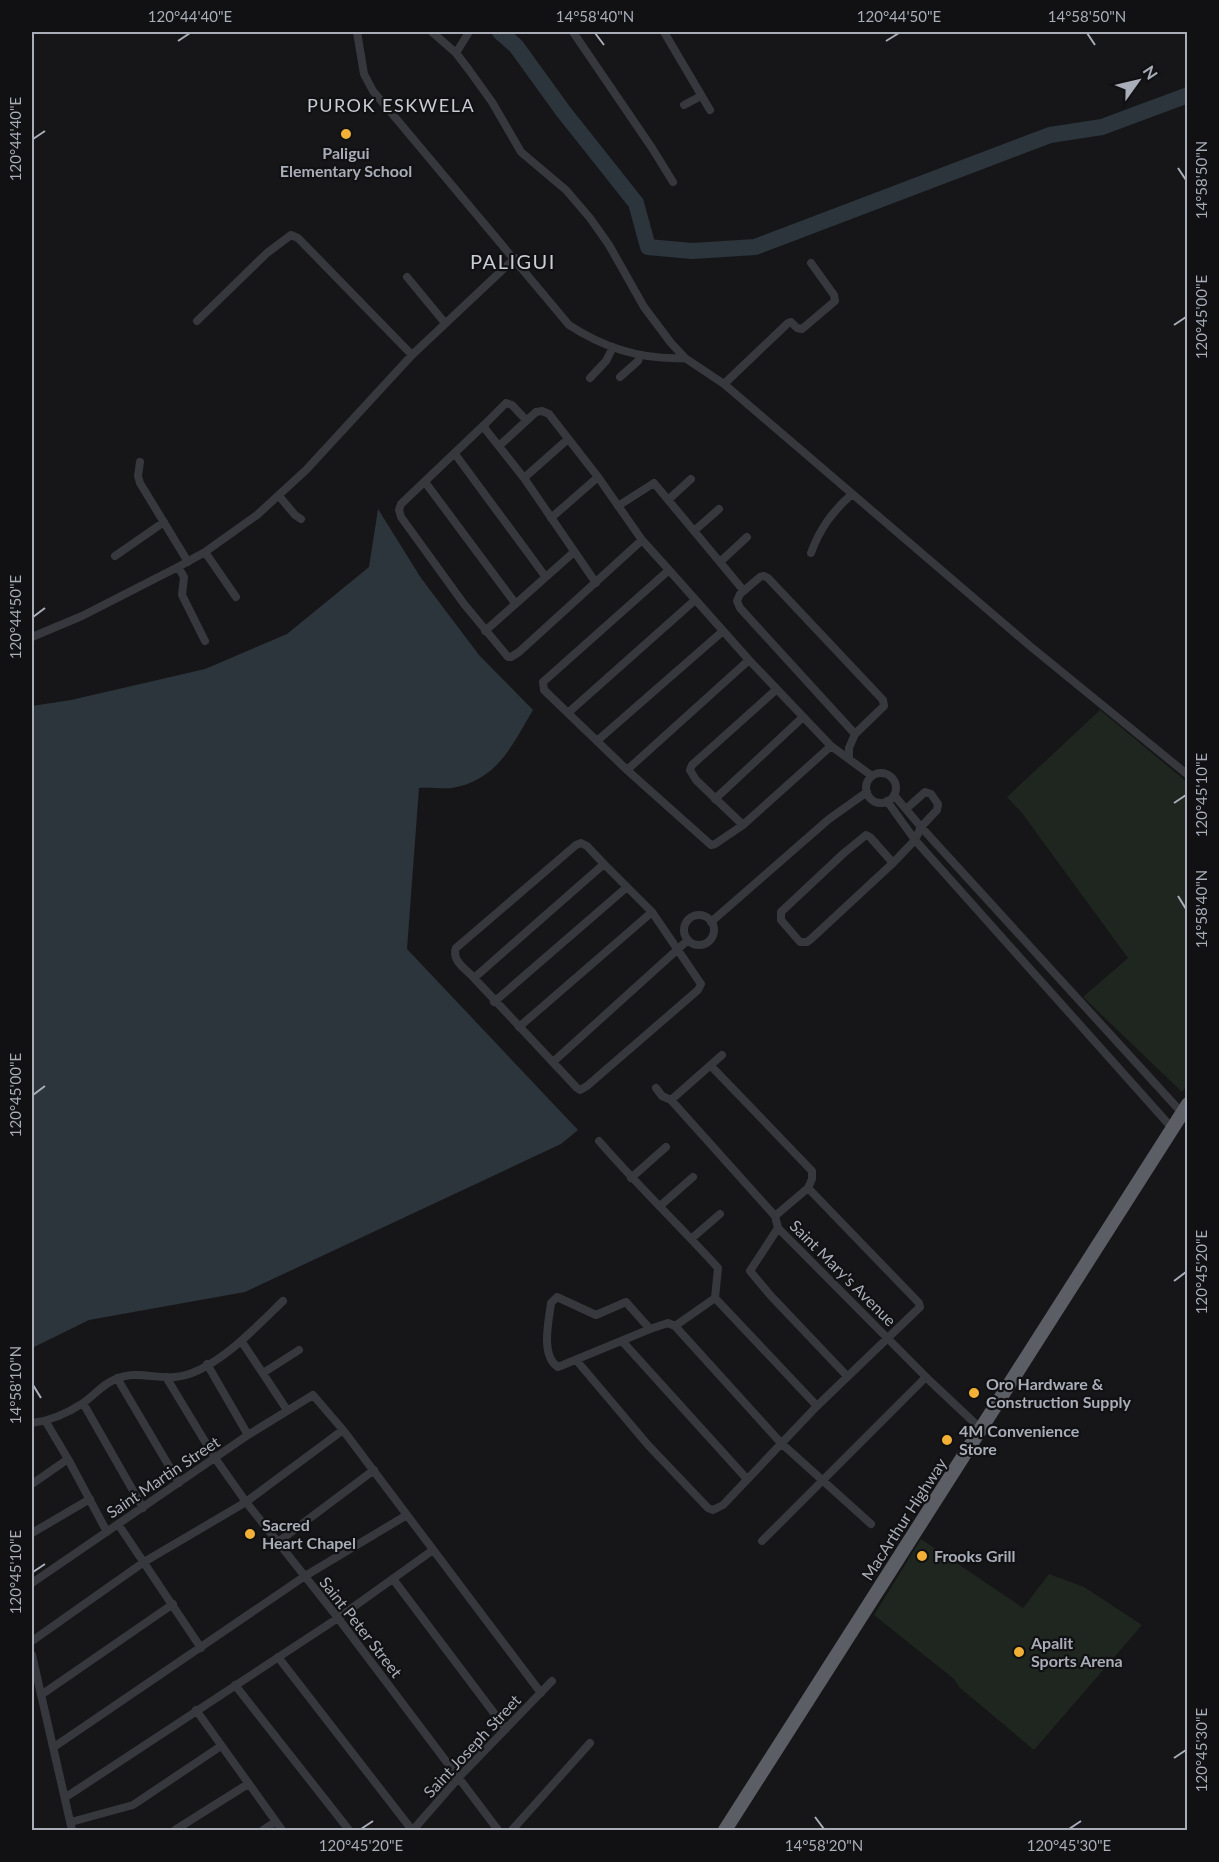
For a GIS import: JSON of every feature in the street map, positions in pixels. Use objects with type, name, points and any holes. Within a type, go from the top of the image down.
[{"type":"highway","name":"MacArthur Highway","points":[[725,1830],[1185,1108]]},
{"type":"street","points":[[357,32],[364,74],[374,91],[570,325],[589,338],[612,347],[640,355],[669,359],[685,358]]},
{"type":"street","points":[[432,32],[456,53],[492,102],[521,152],[566,190],[590,218],[609,245],[644,307],[685,358],[724,384],[1030,646],[1188,775]]},
{"type":"street","points":[[456,53],[469,32]]},
{"type":"street","points":[[573,32],[673,182]]},
{"type":"street","points":[[664,32],[710,110]]},
{"type":"street","points":[[684,105],[701,96]]},
{"type":"street","points":[[197,321],[267,253],[291,235],[298,238],[412,355]]},
{"type":"street","points":[[32,637],[82,616],[188,562],[257,515],[306,470],[412,355],[515,258]]},
{"type":"street","points":[[724,384],[788,323],[791,322],[797,328],[802,329],[835,301],[834,295],[812,263]]},
{"type":"street","points":[[407,277],[446,323]]},
{"type":"street","points":[[590,378],[603,364],[612,347]]},
{"type":"street","points":[[620,377],[638,361],[640,355]]},
{"type":"street","points":[[526,420],[512,405],[506,403],[401,504],[399,510],[401,517],[485,631],[506,655],[514,656],[642,540]]},
{"type":"street","points":[[499,446],[536,412],[542,411],[549,414],[598,477],[642,540],[695,600],[831,746],[872,776]]},
{"type":"street","points":[[484,425],[524,478],[596,583]]},
{"type":"street","points":[[524,478],[568,439]]},
{"type":"street","points":[[455,454],[545,576]]},
{"type":"street","points":[[140,462],[138,476],[188,562]]},
{"type":"street","points":[[551,518],[598,477]]},
{"type":"street","points":[[668,500],[691,479]]},
{"type":"street","points":[[425,482],[515,603]]},
{"type":"street","points":[[618,506],[654,483],[744,591]]},
{"type":"street","points":[[811,553],[826,521],[833,511],[852,494]]},
{"type":"street","points":[[279,496],[295,515],[302,519]]},
{"type":"street","points":[[694,531],[719,508]]},
{"type":"street","points":[[116,556],[164,522]]},
{"type":"street","points":[[720,562],[747,537]]},
{"type":"street","points":[[205,552],[236,597]]},
{"type":"street","points":[[485,631],[574,552]]},
{"type":"street","points":[[178,567],[184,577],[182,595],[205,641]]},
{"type":"street","points":[[669,570],[543,682],[544,690],[627,770],[711,845],[743,825],[831,746]]},
{"type":"street","points":[[849,759],[849,748],[855,734],[884,706],[883,700],[768,578],[760,577],[744,591],[737,601],[740,608],[855,734]]},
{"type":"street","points":[[568,712],[695,600]]},
{"type":"street","points":[[598,740],[723,631]]},
{"type":"street","points":[[627,770],[750,660]]},
{"type":"street","points":[[743,825],[696,780],[690,770],[692,765],[777,689]]},
{"type":"street","points":[[715,799],[803,717]]},
{"type":"street","points":[[881,773],[890,775],[896,783],[894,795],[887,801],[875,801],[867,792],[867,784],[872,776],[881,773]]},
{"type":"street","points":[[711,922],[829,819],[867,792]]},
{"type":"street","points":[[893,863],[870,837],[866,836],[844,853],[781,912],[781,920],[800,942],[807,942],[893,863],[915,840],[921,827],[937,810],[938,804],[932,794],[925,792],[906,809]]},
{"type":"street","points":[[894,795],[1163,1093],[1185,1108]]},
{"type":"street","points":[[887,801],[915,840],[1172,1128]]},
{"type":"street","points":[[580,843],[587,846],[627,887],[652,912],[700,981],[700,987],[583,1089],[576,1088],[494,1002],[455,959],[454,954],[456,948],[580,843]]},
{"type":"street","points":[[474,978],[604,864]]},
{"type":"street","points":[[494,1002],[627,887]]},
{"type":"street","points":[[519,1027],[652,912]]},
{"type":"street","points":[[694,915],[704,916],[711,922],[714,931],[706,943],[697,945],[685,936],[684,926],[694,915]]},
{"type":"street","points":[[553,1062],[688,940]]},
{"type":"street","points":[[1035,975],[1046,966]]},
{"type":"street","points":[[671,1100],[722,1055]]},
{"type":"street","points":[[1118,1068],[1129,1056]]},
{"type":"street","points":[[711,1066],[812,1171],[812,1179],[808,1188],[775,1216]]},
{"type":"street","name":"Saint Mary's Avenue","points":[[656,1088],[662,1096],[671,1100],[775,1216],[778,1228],[981,1429]]},
{"type":"street","points":[[1152,1105],[1163,1093]]},
{"type":"street","points":[[599,1141],[631,1178],[718,1268],[715,1298],[817,1406]]},
{"type":"street","points":[[631,1178],[666,1147]]},
{"type":"street","points":[[660,1206],[693,1177]]},
{"type":"street","points":[[577,1361],[648,1445],[708,1508],[713,1510],[720,1507],[847,1376],[920,1307],[920,1304],[808,1188]]},
{"type":"street","points":[[691,1239],[720,1214]]},
{"type":"street","points":[[778,1228],[750,1271],[847,1376]]},
{"type":"street","points":[[650,1329],[626,1302],[596,1315],[557,1297],[551,1303],[548,1350],[551,1361],[558,1367],[650,1329],[668,1323],[675,1326],[781,1443],[871,1524]]},
{"type":"street","points":[[675,1326],[715,1298]]},
{"type":"street","points":[[32,1423],[45,1422],[83,1403],[102,1386],[117,1378],[136,1374],[166,1377],[187,1375],[241,1343],[283,1301]]},
{"type":"street","points":[[622,1341],[746,1478]]},
{"type":"street","points":[[241,1343],[287,1410]]},
{"type":"street","points":[[262,1373],[299,1350]]},
{"type":"street","points":[[207,1364],[249,1435]]},
{"type":"street","name":"Saint Peter Street","points":[[166,1377],[215,1458],[246,1502],[338,1618],[498,1830]]},
{"type":"street","points":[[762,1541],[926,1377]]},
{"type":"street","points":[[117,1378],[179,1483]]},
{"type":"street","name":"Saint Martin Street","points":[[32,1583],[310,1395],[315,1396],[343,1430]]},
{"type":"street","points":[[83,1403],[143,1508]]},
{"type":"street","points":[[45,1422],[107,1532]]},
{"type":"street","points":[[32,1641],[144,1562],[246,1502],[343,1430],[541,1693]]},
{"type":"street","points":[[32,1484],[68,1460]]},
{"type":"street","points":[[278,1542],[374,1470]]},
{"type":"street","points":[[32,1533],[90,1499]]},
{"type":"street","points":[[54,1747],[305,1576],[407,1515]]},
{"type":"street","points":[[118,1524],[201,1648]]},
{"type":"street","points":[[66,1797],[338,1618],[433,1550]]},
{"type":"street","points":[[393,1579],[506,1728]]},
{"type":"street","points":[[41,1695],[172,1604]]},
{"type":"street","points":[[32,1655],[71,1826],[133,1805],[221,1746]]},
{"type":"street","points":[[278,1657],[412,1830]]},
{"type":"street","name":"Saint Joseph Street","points":[[412,1830],[458,1778],[552,1681]]},
{"type":"street","points":[[235,1684],[350,1830]]},
{"type":"street","points":[[196,1710],[282,1830]]},
{"type":"street","points":[[512,1830],[590,1743]]},
{"type":"street","points":[[175,1830],[248,1784]]},
{"type":"street","points":[[263,1830],[275,1822]]},
{"type":"shaded area","points":[[378,509],[421,578],[479,655],[533,710],[502,759],[481,777],[468,784],[452,788],[419,788],[407,949],[578,1130],[561,1144],[245,1292],[89,1320],[32,1348],[32,706],[71,700],[205,669],[287,634],[369,567]]},
{"type":"shaded area","points":[[1100,710],[1187,782],[1188,1084],[1182,1092],[1083,997],[1128,958],[1022,813],[1007,797]]},
{"type":"shaded area","name":"Apalit Sports Arena","points":[[921,1539],[1023,1608],[1049,1574],[1084,1587],[1142,1625],[1034,1750],[959,1687],[954,1679],[874,1615]]},
{"type":"waterway","points":[[500,32],[516,46],[563,111],[636,203],[648,247],[692,251],[755,247],[1050,135],[1102,127],[1188,95]]},
{"type":"place","name":"Paligui Elementary School","points":[[346,134]]},
{"type":"place","name":"Oro Hardware & Construction Supply","points":[[974,1393]]},
{"type":"place","name":"4M Convenience Store","points":[[947,1440]]},
{"type":"place","name":"Sacred Heart Chapel","points":[[250,1534]]},
{"type":"place","name":"Frooks Grill","points":[[922,1556]]},
{"type":"place","name":"Apalit Sports Arena","points":[[1019,1652]]},
{"type":"district","name":"PUROK ESKWELA","points":[[391,106]]},
{"type":"district","name":"PALIGUI","points":[[513,262]]}]
